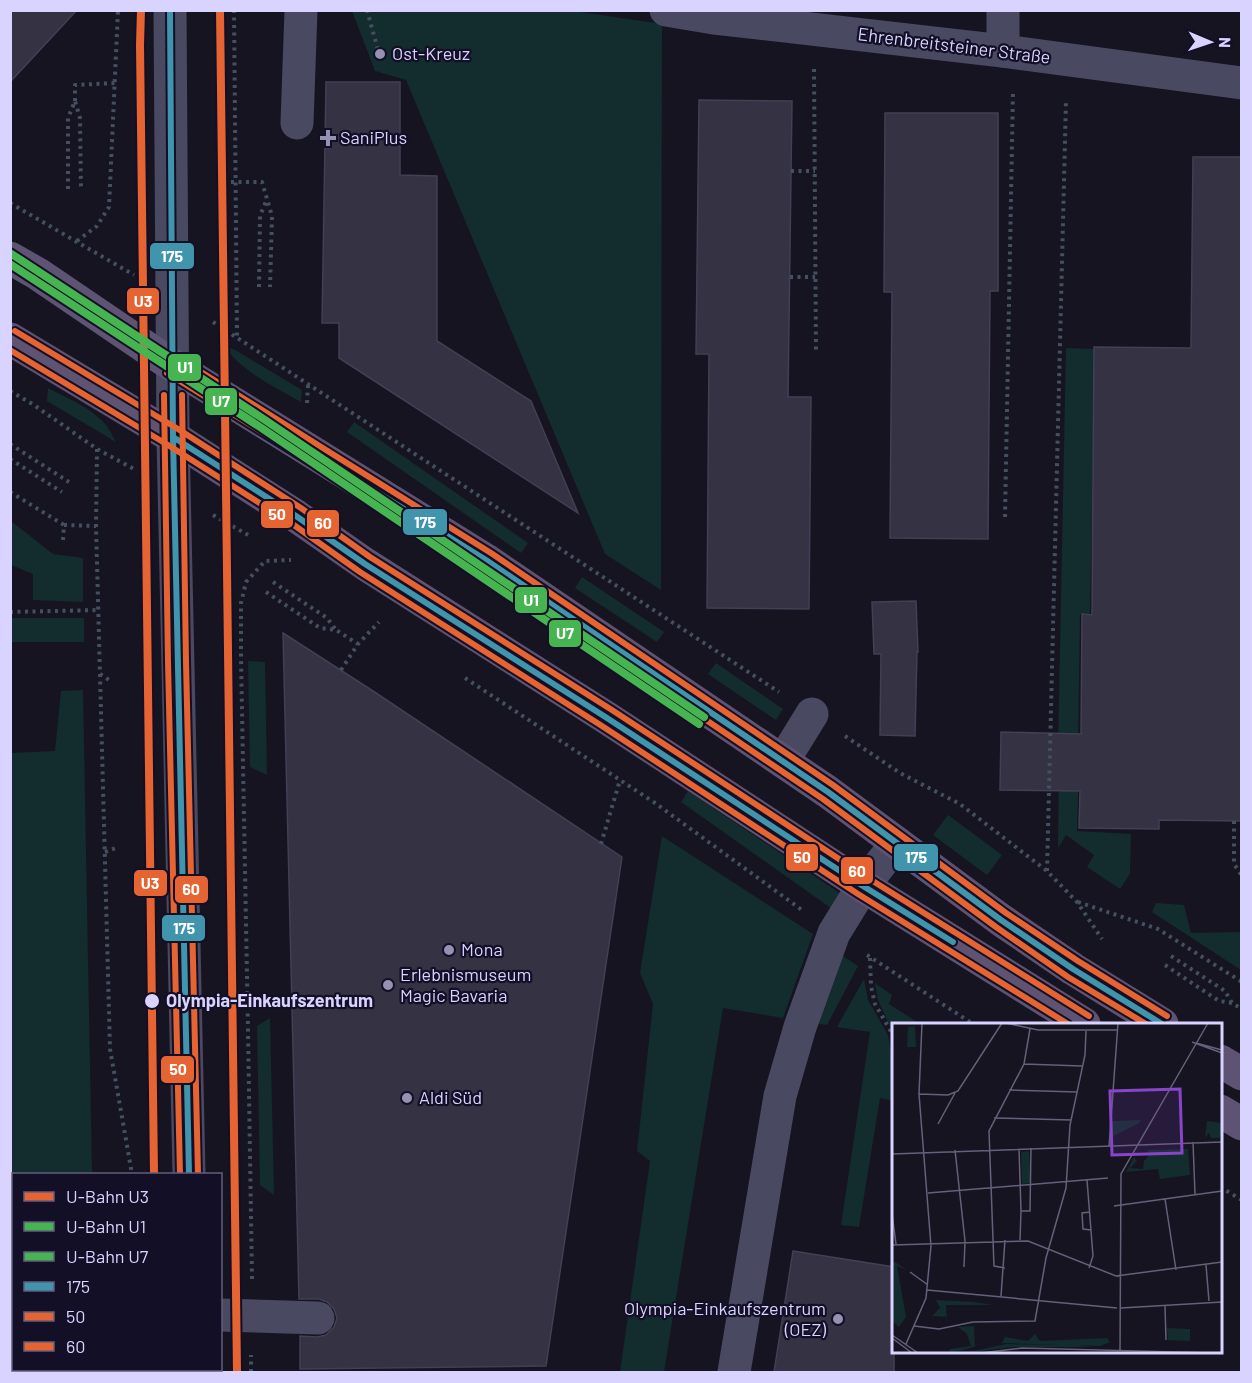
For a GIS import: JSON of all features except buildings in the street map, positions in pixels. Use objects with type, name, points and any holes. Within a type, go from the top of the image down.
[{"type":"main road","points":[[10,258],[38,274],[172,365],[486,560],[828,792],[1010,926],[1073,969],[1160,1023]]},
{"type":"main road","points":[[10,339],[173,437],[863,886],[1082,1023]]},
{"type":"main road","points":[[1222,1062],[1242,1074]]},
{"type":"main road","points":[[1222,1112],[1242,1124]]},
{"type":"street","points":[[170,10],[173,437],[189,1173]]},
{"type":"street","points":[[297,123],[301,10]]},
{"type":"street","name":"Ehrenbreitsteiner Straße","points":[[666,10],[714,18],[1003,51],[1242,83]]},
{"type":"street","points":[[1003,10],[1003,51]]},
{"type":"street","points":[[783,761],[812,714]]},
{"type":"street","points":[[734,1372],[780,1096],[800,1027],[834,933],[863,886],[897,843]]},
{"type":"street","points":[[236,1315],[318,1318]]},
{"type":"path","points":[[77,241],[97,226],[109,207],[117,10]]},
{"type":"path","points":[[234,10],[233,182],[237,338]]},
{"type":"path","points":[[367,10],[378,50]]},
{"type":"path","points":[[814,60],[816,354]]},
{"type":"path","points":[[1047,871],[1067,60]]},
{"type":"path","points":[[81,190],[80,118],[75,101],[75,85],[115,83]]},
{"type":"path","points":[[1005,517],[1013,89]]},
{"type":"path","points":[[68,189],[68,118],[75,101]]},
{"type":"path","points":[[791,171],[815,171]]},
{"type":"path","points":[[233,182],[262,182],[272,216],[270,287]]},
{"type":"path","points":[[259,287],[260,216],[267,200]]},
{"type":"path","points":[[10,203],[172,297],[237,338],[900,773],[960,804],[1047,871],[1077,902],[1158,929],[1242,982]]},
{"type":"path","points":[[790,277],[815,277]]},
{"type":"path","points":[[10,391],[98,449],[255,539]]},
{"type":"path","points":[[10,444],[69,482]]},
{"type":"path","points":[[98,449],[96,526],[110,1049],[132,1173]]},
{"type":"path","points":[[10,459],[62,492]]},
{"type":"path","points":[[10,492],[64,525],[96,526]]},
{"type":"path","points":[[63,540],[64,525]]},
{"type":"path","points":[[251,1372],[236,1315],[249,1030],[241,603],[246,582],[265,561],[291,560],[282,555]]},
{"type":"path","points":[[273,582],[327,618],[336,630],[358,644]]},
{"type":"path","points":[[266,592],[320,628],[336,630]]},
{"type":"path","points":[[10,612],[98,610]]},
{"type":"path","points":[[341,670],[358,644],[379,622],[384,625]]},
{"type":"path","points":[[100,674],[112,682]]},
{"type":"path","points":[[464,677],[665,810],[870,958],[971,1023]]},
{"type":"path","points":[[601,844],[620,780]]},
{"type":"path","points":[[1234,820],[1234,864],[1242,876]]},
{"type":"path","points":[[105,852],[116,848]]},
{"type":"path","points":[[1171,956],[1225,991],[1232,1003]]},
{"type":"path","points":[[870,958],[871,987],[875,1004],[892,1033]]},
{"type":"path","points":[[1165,965],[1219,1000],[1232,1003],[1242,1010]]},
{"type":"path","points":[[1222,1188],[1242,1200]]},
{"type":"green space","points":[[352,11],[574,11],[662,24],[661,590],[605,554],[406,80],[375,71]]},
{"type":"green space","points":[[223,345],[302,390],[301,402],[248,370]]},
{"type":"green space","points":[[1066,348],[1095,349],[1090,614],[1080,614],[1078,747],[1058,746]]},
{"type":"green space","points":[[48,388],[102,420],[116,442],[47,401]]},
{"type":"green space","points":[[354,422],[528,543],[521,553],[347,432]]},
{"type":"green space","points":[[11,521],[53,554],[83,558],[83,602],[33,600],[33,574],[11,565]]},
{"type":"green space","points":[[582,577],[664,632],[657,642],[575,588]]},
{"type":"green space","points":[[11,618],[84,618],[84,642],[11,642]]},
{"type":"green space","points":[[248,661],[265,662],[267,775],[250,767]]},
{"type":"green space","points":[[716,663],[783,709],[776,720],[708,674]]},
{"type":"green space","points":[[83,690],[92,1173],[12,1173],[12,1371],[95,1372],[11,1372],[11,753],[55,751],[61,691]]},
{"type":"green space","points":[[1059,761],[1079,761],[1077,831],[1131,834],[1130,874],[1120,889],[1087,867],[1094,855],[1066,835],[1058,848]]},
{"type":"green space","points":[[688,791],[844,896],[835,911],[681,802]]},
{"type":"green space","points":[[948,815],[1002,855],[987,875],[933,835]]},
{"type":"green space","points":[[662,836],[813,934],[783,1018],[723,1008],[664,1372],[620,1372],[650,1161],[637,1151],[653,1004],[640,973]]},
{"type":"green space","points":[[1156,903],[1184,905],[1191,933],[1241,932],[1241,970],[1152,912]]},
{"type":"green space","points":[[837,952],[858,966],[827,1025],[812,1023]]},
{"type":"green space","points":[[864,979],[868,1000],[888,1035],[892,1057],[892,1101],[880,1098],[859,1227],[841,1225],[870,1032],[837,1027]]},
{"type":"green space","points":[[875,983],[892,995],[889,1004],[918,1023],[892,1023],[892,1031],[878,1000]]},
{"type":"green space","points":[[270,1018],[274,1195],[260,1185],[257,1026]]},
{"type":"metro line","name":"U3","points":[[141,10],[154,1173]]},
{"type":"metro line","name":"U3","points":[[220,10],[237,1372]]},
{"type":"metro line","name":"U1","points":[[10,253],[265,420],[704,717]]},
{"type":"metro line","name":"U7","points":[[10,264],[260,427],[699,724]]},
{"type":"transit line","name":"175","points":[[170,10],[173,437],[189,1173]]},
{"type":"transit line","name":"60","points":[[15,331],[178,429],[301,508],[370,557],[612,710],[868,878],[1089,1016]]},
{"type":"transit line","name":"50","points":[[10,350],[168,445],[291,523],[360,572],[602,726],[858,894],[1066,1023]]},
{"type":"transit line","name":"60","points":[[177,357],[491,553],[833,785],[1006,913],[1167,1016]]},
{"type":"transit line","name":"175","points":[[172,365],[486,560],[828,792],[1001,920],[1073,969],[1160,1023]]},
{"type":"transit line","name":"50","points":[[167,373],[481,568],[823,799],[996,927],[1068,977],[1144,1023]]},
{"type":"transit line","name":"50","points":[[164,395],[180,1173]]},
{"type":"transit line","name":"60","points":[[182,395],[198,1173]]},
{"type":"transit line","name":"175","points":[[173,437],[296,516],[365,564],[953,942]]},
{"type":"place","name":"Ost-Kreuz","points":[[380,54]]},
{"type":"place","name":"SaniPlus","points":[[328,138]]},
{"type":"place","name":"Mona","points":[[449,950]]},
{"type":"place","name":"Erlebnismuseum Magic Bavaria","points":[[388,985]]},
{"type":"place","name":"Olympia-Einkaufszentrum","points":[[152,1001]]},
{"type":"place","name":"Aldi Süd","points":[[407,1098]]},
{"type":"place","name":"Olympia-Einkaufszentrum (OEZ)","points":[[838,1319]]}]
